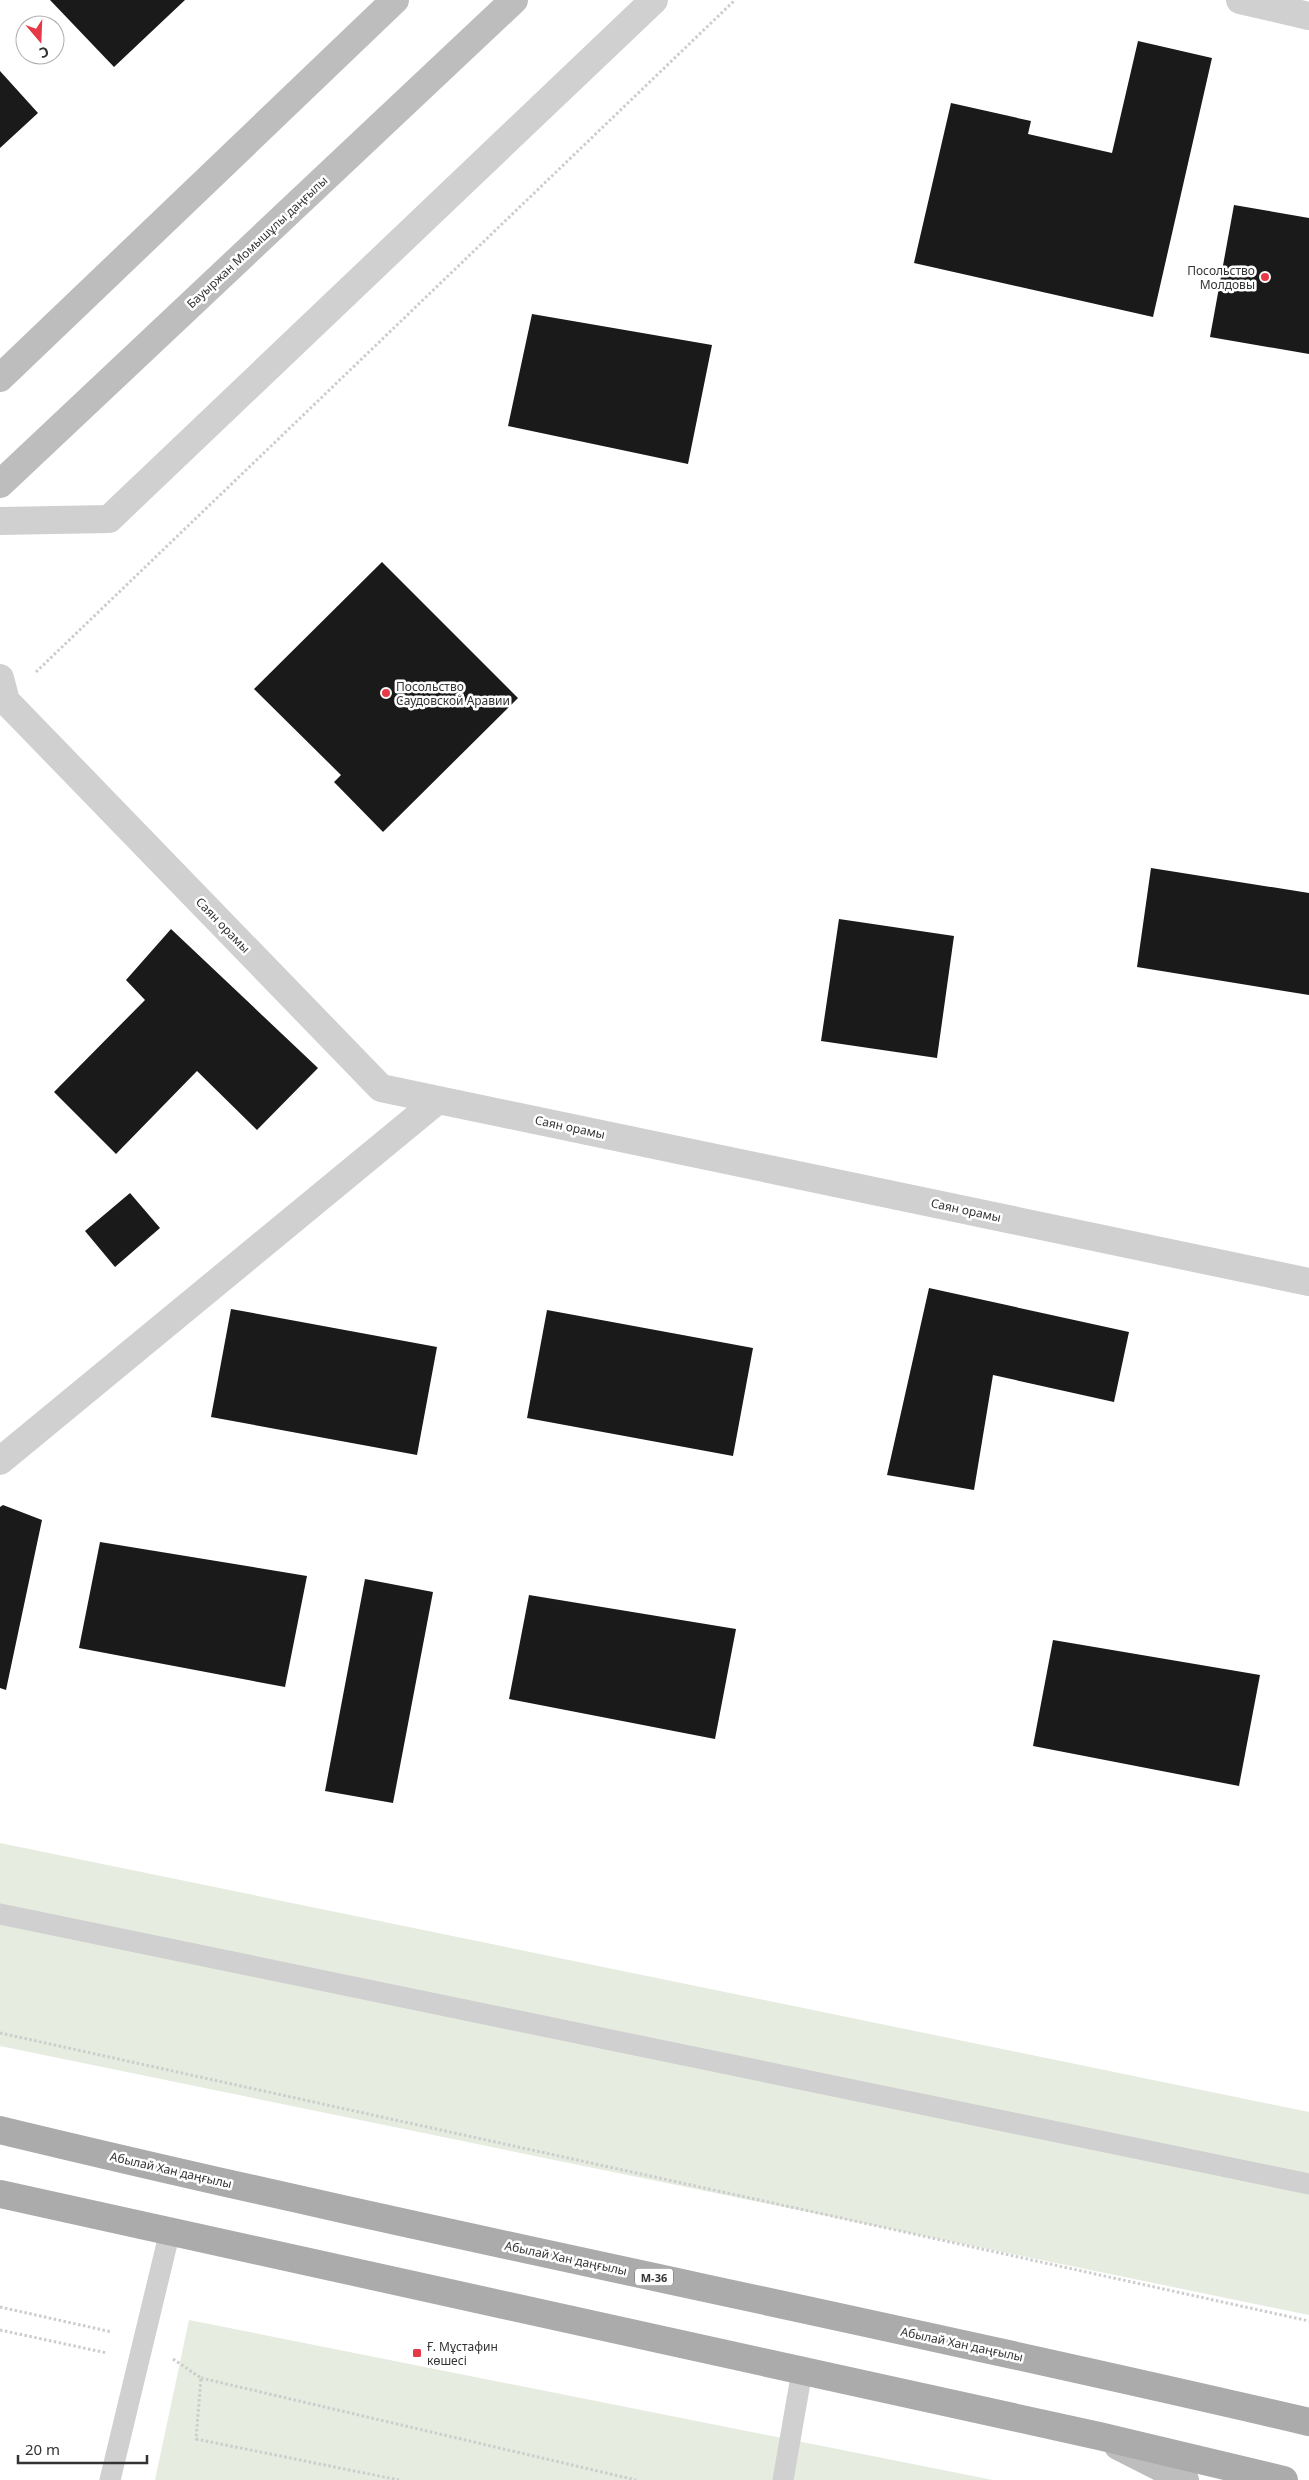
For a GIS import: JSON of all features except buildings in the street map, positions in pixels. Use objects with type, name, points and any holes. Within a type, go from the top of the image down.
[{"type":"main road","points":[[0,378],[395,0]]},
{"type":"main road","name":"Бауыржан Момышұлы даңғылы","points":[[0,484],[514,0]]},
{"type":"main road","name":"Абылай Хан даңғылы","points":[[0,2130],[192,2176],[1112,2376],[1309,2422]]},
{"type":"main road","points":[[0,2194],[1099,2436],[1284,2480]]},
{"type":"main road","points":[[1099,2436],[1185,2480]]},
{"type":"street","points":[[0,520],[109,519],[654,0]]},
{"type":"street","points":[[1240,0],[1309,16]]},
{"type":"street","name":"Саян орамы","points":[[3,690],[381,1088],[1309,1282]]},
{"type":"street","points":[[0,1461],[438,1100]]},
{"type":"lane","points":[[0,1914],[1309,2184]]},
{"type":"lane","points":[[110,2480],[170,2231]]},
{"type":"lane","points":[[783,2480],[802,2371]]},
{"type":"path","points":[[3,690],[735,0]]},
{"type":"path","points":[[0,2033],[1309,2321]]},
{"type":"path","points":[[0,2307],[143,2339],[202,2378],[636,2480]]},
{"type":"path","points":[[0,2330],[138,2360]]},
{"type":"path","points":[[202,2378],[196,2439],[399,2480]]},
{"type":"shaded area","points":[[0,1843],[1309,2112],[1309,2315],[0,2046]]},
{"type":"shaded area","points":[[189,2320],[993,2480],[155,2480]]},
{"type":"place","name":"Посольство Молдовы","points":[[1265,277]]},
{"type":"place","name":"Посольство Саудовской Аравии","points":[[386,693]]},
{"type":"place","name":"Ғ. Мұстафин көшесі","points":[[417,2353]]}]
